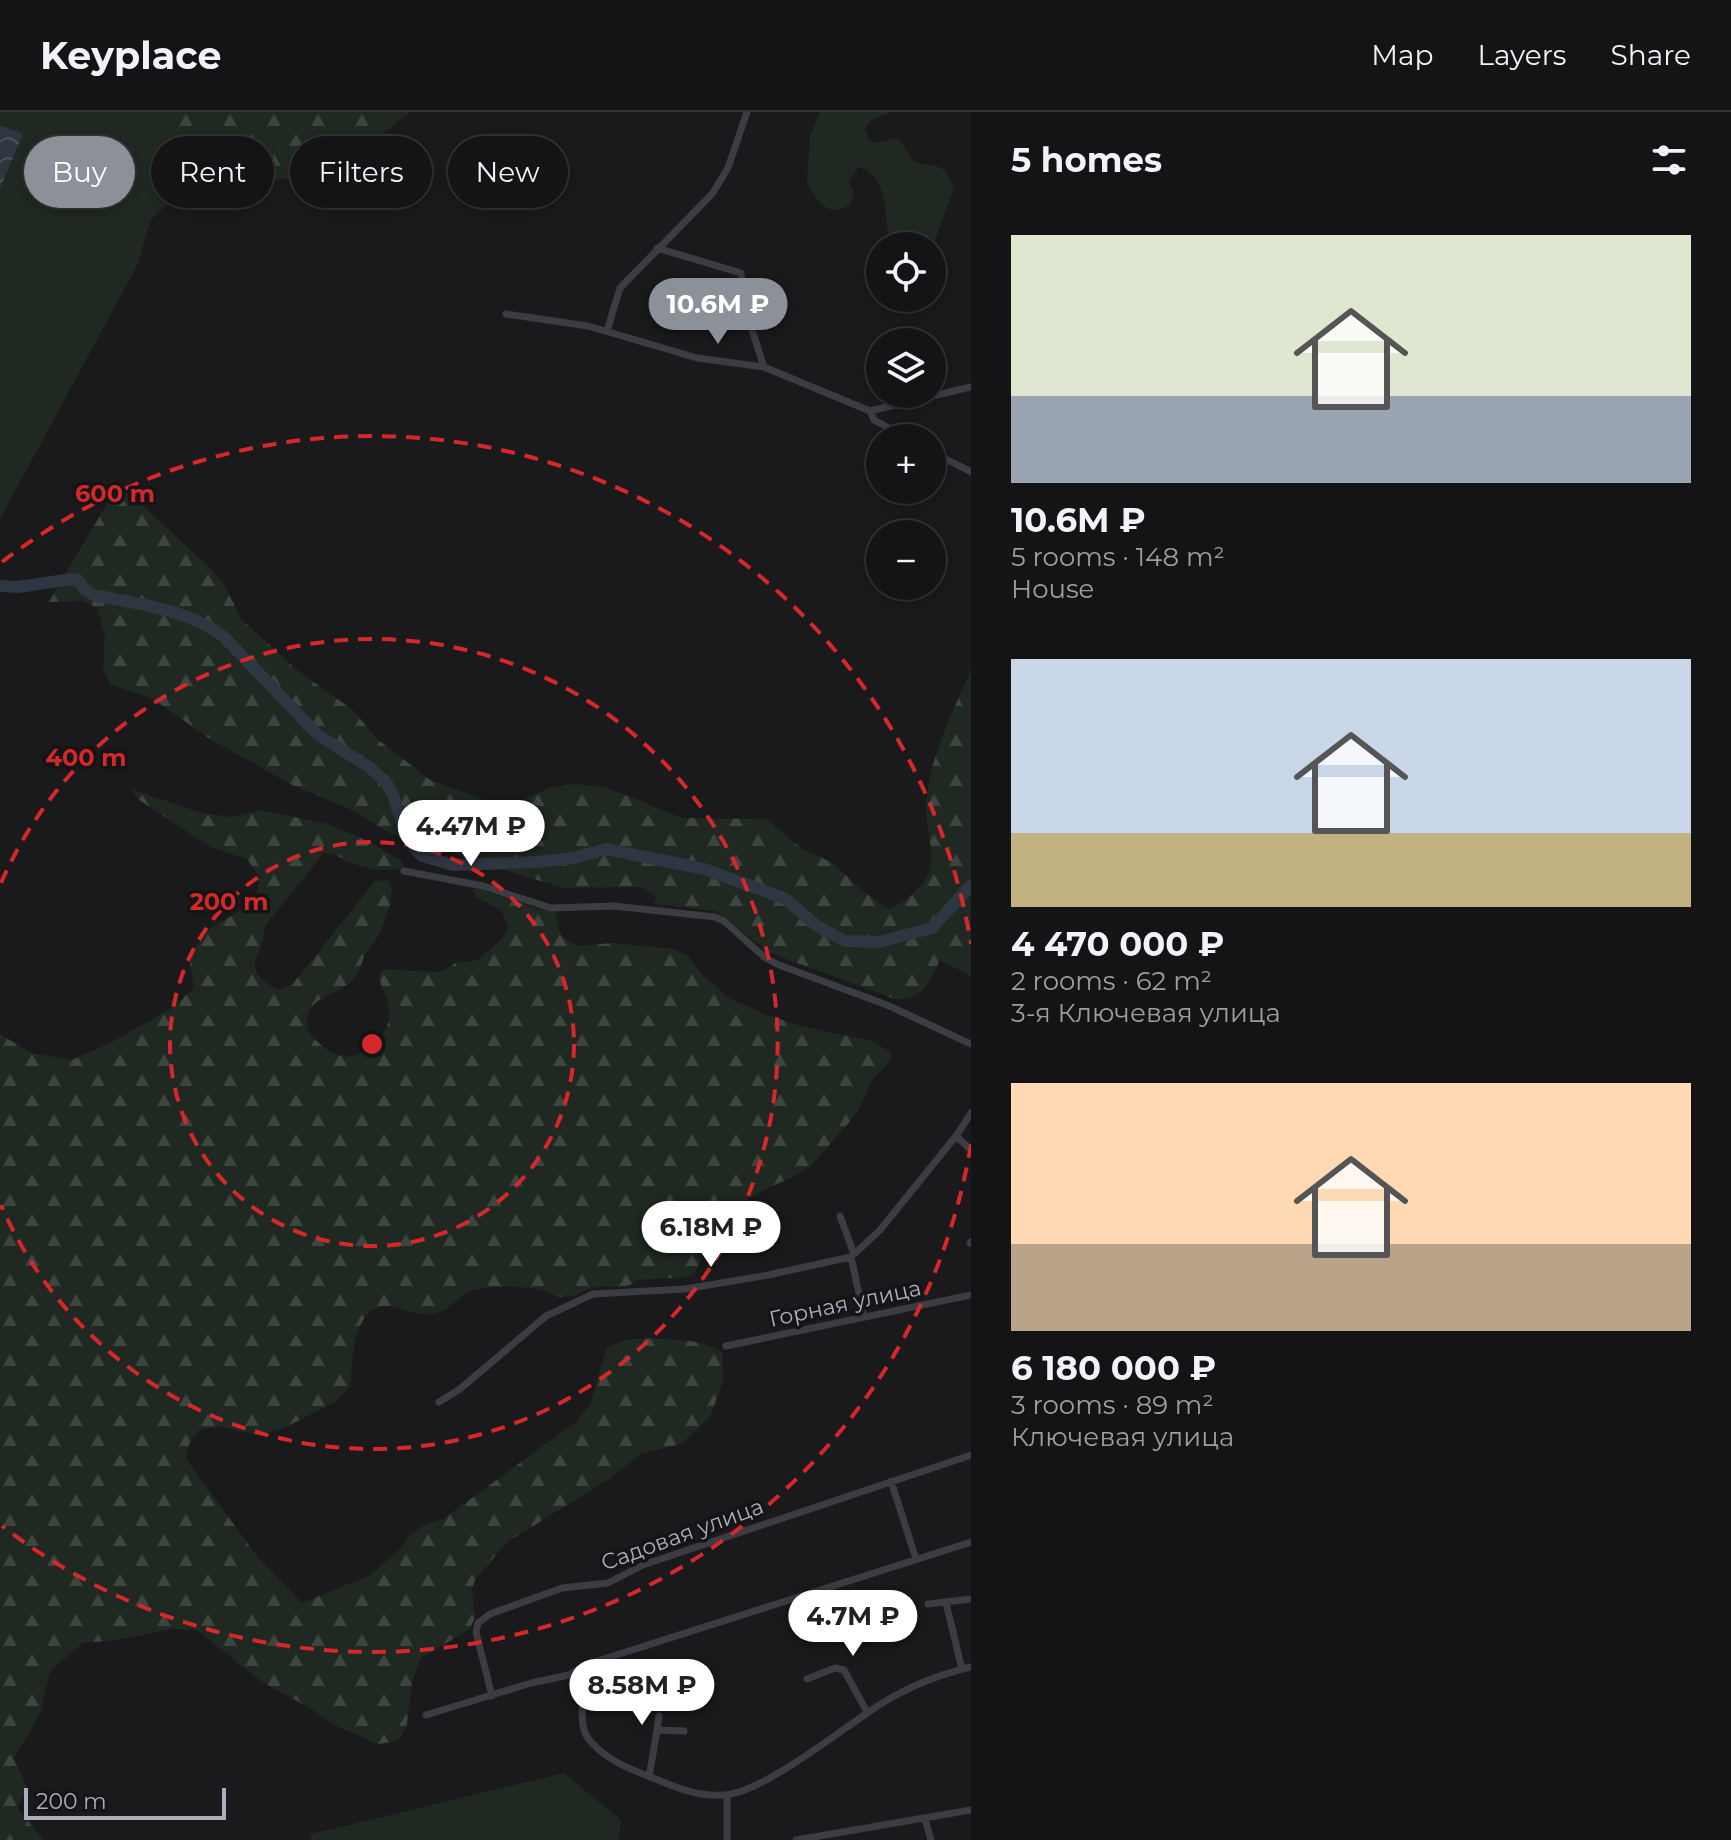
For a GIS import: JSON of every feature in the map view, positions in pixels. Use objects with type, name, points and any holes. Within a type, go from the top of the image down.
[{"type":"street","points":[[607,331],[620,288],[712,194],[728,168],[747,112]]},
{"type":"street","points":[[657,248],[741,273],[744,305],[764,367]]},
{"type":"street","points":[[506,314],[607,331],[697,358],[764,367],[870,411],[971,387]]},
{"type":"street","points":[[870,411],[874,420],[881,424]]},
{"type":"street","points":[[946,459],[971,472]]},
{"type":"street","points":[[404,871],[498,890],[531,903],[561,908],[614,906],[715,917],[724,921],[764,957],[779,965],[887,1005],[971,1044]]},
{"type":"street","points":[[439,1402],[460,1389],[546,1316],[593,1294],[685,1289],[852,1256],[880,1230],[971,1113]]},
{"type":"street","points":[[956,1136],[971,1150]]},
{"type":"street","points":[[840,1216],[852,1256],[864,1317]]},
{"type":"street","name":"Горная улица","points":[[726,1346],[971,1295]]},
{"type":"street","name":"Садовая улица","points":[[492,1696],[476,1629],[480,1621],[490,1614],[562,1588],[608,1583],[643,1565],[971,1455]]},
{"type":"street","points":[[891,1481],[916,1559]]},
{"type":"street","points":[[426,1715],[575,1672],[585,1665],[971,1542]]},
{"type":"street","points":[[928,1604],[971,1599]]},
{"type":"street","points":[[946,1603],[962,1669]]},
{"type":"street","points":[[575,1672],[581,1681],[583,1723],[587,1737],[620,1765],[692,1794],[727,1795],[802,1759],[867,1712],[918,1683],[971,1667]]},
{"type":"street","points":[[807,1679],[835,1668],[844,1670],[867,1712]]},
{"type":"street","points":[[649,1777],[659,1716]]},
{"type":"street","points":[[657,1730],[684,1731]]},
{"type":"street","points":[[727,1795],[727,1840]]},
{"type":"street","points":[[796,1840],[971,1810]]},
{"type":"street","points":[[925,1819],[931,1840]]},
{"type":"green space","points":[[0,112],[181,112],[197,136],[151,136],[151,208],[163,208],[150,221],[138,264],[0,519]]},
{"type":"green space","points":[[182,112],[410,112],[379,136],[290,136],[290,179],[274,180],[274,136],[176,136],[172,131]]},
{"type":"green space","points":[[820,112],[891,112],[867,125],[865,129],[869,139],[876,143],[897,139],[913,161],[942,168],[954,188],[938,232],[888,232],[881,189],[869,172],[859,167],[849,181],[854,194],[850,205],[839,210],[828,209],[818,201],[807,183],[810,135]]},
{"type":"green space","points":[[125,492],[212,570],[225,586],[241,619],[297,670],[353,710],[376,738],[430,780],[506,808],[549,788],[575,784],[606,787],[682,818],[766,819],[801,848],[833,863],[863,891],[889,909],[912,894],[929,872],[928,787],[943,735],[971,669],[971,976],[940,960],[919,993],[905,999],[895,999],[770,953],[716,911],[654,904],[656,896],[642,887],[564,888],[467,859],[422,841],[391,834],[354,811],[290,784],[207,737],[153,699],[110,684],[103,669],[105,636],[97,608],[83,601],[48,602],[112,496]]},
{"type":"green space","points":[[131,789],[199,812],[230,817],[261,810],[328,824],[372,843],[401,861],[404,867],[375,869],[333,854],[323,854],[265,926],[255,969],[265,982],[278,990],[292,985],[375,881],[388,880],[391,885],[386,917],[357,974],[345,986],[315,1004],[307,1019],[308,1031],[316,1040],[340,1056],[357,1055],[366,1050],[386,1030],[389,1009],[379,977],[383,969],[441,972],[459,961],[479,959],[504,937],[508,926],[501,910],[476,897],[473,889],[477,888],[542,910],[555,910],[561,936],[577,946],[613,943],[674,949],[687,955],[701,973],[729,998],[801,1026],[873,1041],[891,1053],[890,1061],[873,1079],[857,1113],[812,1165],[751,1197],[729,1215],[714,1235],[694,1275],[597,1287],[567,1297],[525,1288],[479,1289],[442,1311],[430,1314],[389,1306],[377,1308],[368,1314],[356,1336],[351,1386],[335,1402],[284,1428],[256,1435],[223,1427],[200,1429],[190,1442],[186,1457],[191,1466],[257,1556],[302,1603],[369,1576],[401,1548],[409,1535],[426,1524],[443,1519],[576,1422],[590,1404],[607,1347],[626,1340],[662,1339],[703,1344],[722,1353],[723,1381],[710,1417],[681,1444],[640,1454],[611,1478],[507,1542],[475,1580],[472,1589],[475,1617],[470,1629],[421,1658],[412,1682],[407,1724],[401,1737],[393,1742],[378,1744],[334,1725],[262,1682],[197,1630],[171,1629],[83,1643],[50,1671],[40,1714],[14,1758],[28,1790],[17,1807],[43,1840],[0,1840],[0,1034],[31,1053],[72,1060],[112,1042],[169,1010],[194,988],[190,964],[196,946],[209,929],[240,911],[258,892],[259,876],[247,859],[212,848],[139,800]]},
{"type":"green space","points":[[564,1773],[621,1820],[619,1840],[311,1840],[311,1834]]},
{"type":"water","points":[[0,125],[23,134],[0,188]]},
{"type":"waterway","points":[[0,586],[78,580],[85,590],[94,595],[162,609],[210,628],[224,637],[318,735],[369,767],[386,782],[405,832],[422,856],[453,865],[536,862],[574,858],[606,849],[704,869],[786,899],[817,926],[845,941],[879,942],[932,928],[971,885]]}]
